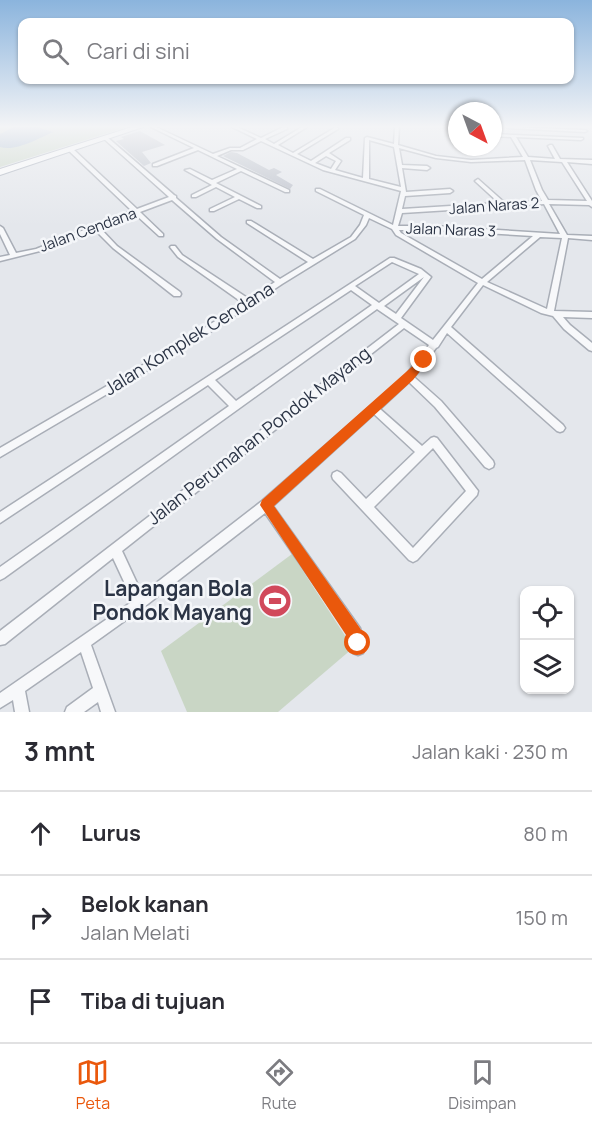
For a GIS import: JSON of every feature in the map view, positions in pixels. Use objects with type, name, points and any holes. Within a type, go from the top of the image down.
[{"type":"main road","points":[[0,172],[37,160]]},
{"type":"street","points":[[81,160],[161,235]]},
{"type":"street","points":[[131,160],[219,238],[280,282]]},
{"type":"street","points":[[155,165],[167,160]]},
{"type":"street","points":[[221,160],[287,191]]},
{"type":"street","points":[[304,160],[332,171],[404,192],[450,191]]},
{"type":"street","points":[[311,163],[315,160]]},
{"type":"street","points":[[332,171],[338,160]]},
{"type":"street","points":[[366,160],[366,180]]},
{"type":"street","points":[[399,160],[404,192],[394,228],[403,238],[482,282],[553,314],[592,348]]},
{"type":"street","points":[[464,160],[493,160]]},
{"type":"street","points":[[527,160],[539,190],[565,237],[553,314]]},
{"type":"street","points":[[548,160],[592,162]]},
{"type":"street","points":[[561,161],[591,205]]},
{"type":"street","points":[[400,166],[427,168]]},
{"type":"street","points":[[194,196],[241,169]]},
{"type":"street","points":[[188,170],[259,207]]},
{"type":"street","points":[[478,181],[503,204]]},
{"type":"street","name":"Jalan Naras 3","points":[[318,190],[394,228],[433,228],[592,238]]},
{"type":"street","name":"Jalan Cendana","points":[[0,259],[38,250],[174,197]]},
{"type":"street","points":[[212,210],[239,197]]},
{"type":"street","name":"Jalan Naras 2","points":[[398,211],[546,202],[591,205]]},
{"type":"street","name":"Jalan Komplek Cendana","points":[[0,453],[189,342],[280,282],[353,238],[368,214]]},
{"type":"street","points":[[249,222],[313,262]]},
{"type":"street","points":[[0,228],[14,256]]},
{"type":"street","points":[[96,228],[116,247],[177,294]]},
{"type":"street","points":[[0,701],[140,603],[266,505],[410,377],[482,282],[538,235]]},
{"type":"street","points":[[173,248],[185,260],[249,303]]},
{"type":"street","points":[[0,518],[389,260],[394,260],[424,274]]},
{"type":"street","name":"Jalan Perumahan Pondok Mayang","points":[[0,574],[378,305],[424,274],[428,278],[400,321],[0,639]]},
{"type":"street","points":[[350,286],[435,345]]},
{"type":"street","points":[[553,314],[592,315]]},
{"type":"street","points":[[447,328],[560,428]]},
{"type":"street","points":[[410,377],[438,404],[489,464]]},
{"type":"street","points":[[209,380],[236,406]]},
{"type":"street","points":[[374,409],[422,452]]},
{"type":"street","points":[[337,476],[366,507],[413,556],[473,491],[434,441],[366,507]]},
{"type":"street","points":[[266,505],[354,633],[358,648]]},
{"type":"street","points":[[115,549],[140,603]]},
{"type":"street","points":[[84,643],[108,712]]},
{"type":"street","points":[[18,688],[22,712]]},
{"type":"street","points":[[72,712],[101,691]]},
{"type":"green space","points":[[0,160],[22,160],[0,167]]},
{"type":"green space","name":"Lapangan Bola Pondok Mayang","points":[[292,554],[353,648],[278,712],[187,712],[161,651]]},
{"type":"building","points":[[138,160],[149,160],[151,163],[144,166]]},
{"type":"building","points":[[232,160],[251,160],[269,170],[274,168],[282,172],[276,175],[293,185],[290,189]]},
{"type":"place","name":"Lapangan Bola Pondok Mayang","points":[[275,601]]},
{"type":"route","points":[[358,643],[354,633],[266,505],[410,377],[424,360]]}]
